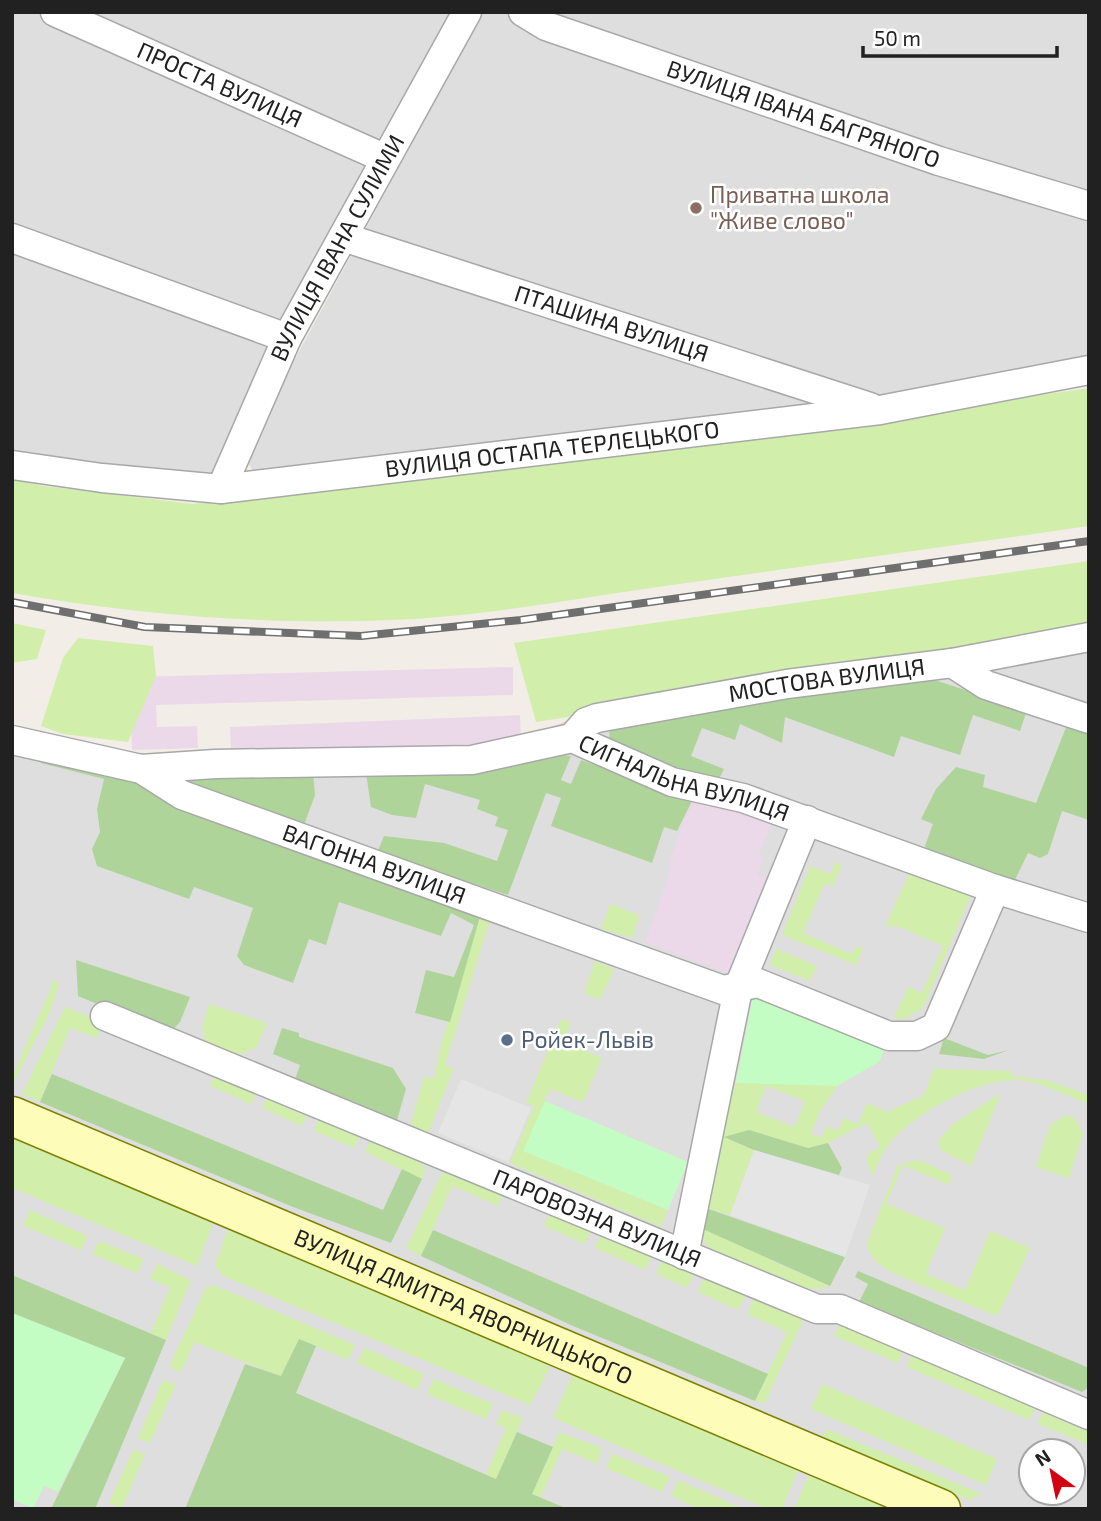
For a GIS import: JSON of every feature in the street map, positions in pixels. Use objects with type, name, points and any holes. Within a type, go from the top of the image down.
[{"type":"street","name":"ПРОСТА ВУЛИЦЯ","points":[[55,12],[384,158]]},
{"type":"street","name":"ВУЛИЦЯ ІВАНА СУЛИМИ","points":[[221,489],[287,338],[467,12]]},
{"type":"street","name":"ВУЛИЦЯ ІВАНА БАГРЯНОГО","points":[[523,12],[546,26],[939,161],[1089,206]]},
{"type":"street","name":"ПТАШИНА ВУЛИЦЯ","points":[[343,236],[880,410]]},
{"type":"street","points":[[12,237],[287,338]]},
{"type":"street","name":"ВУЛИЦЯ ОСТАПА ТЕРЛЕЦЬКОГО","points":[[12,465],[102,478],[221,489],[880,410],[1089,370]]},
{"type":"street","name":"МОСТОВА ВУЛИЦЯ","points":[[572,738],[586,722],[597,718],[787,684],[952,663],[1089,637]]},
{"type":"street","points":[[952,663],[986,685],[1089,719]]},
{"type":"street","name":"СИГНАЛЬНА ВУЛИЦЯ","points":[[141,769],[215,764],[472,760],[572,738],[672,782],[743,798],[995,889],[1089,918]]},
{"type":"street","name":"ВАГОННА ВУЛИЦЯ","points":[[12,740],[141,769],[182,795],[723,990],[758,983],[889,1036],[917,1036],[936,1027],[995,889]]},
{"type":"street","points":[[684,1255],[738,989],[807,820]]},
{"type":"street","name":"ПАРОВОЗНА ВУЛИЦЯ","points":[[105,1016],[817,1309],[840,1309],[1089,1415]]},
{"type":"street","name":"ВУЛИЦЯ ДМИТРА ЯВОРНИЦЬКОГО","points":[[12,1116],[922,1505]]},
{"type":"shaded area","points":[[12,12],[458,12],[208,483],[12,458]]},
{"type":"shaded area","points":[[483,12],[1089,12],[1089,362],[822,409],[254,472],[243,455]]},
{"type":"shaded area","points":[[1089,634],[1089,1509],[12,1509],[12,735],[61,738],[179,760],[496,749],[606,705]]},
{"type":"shaded area","points":[[513,667],[513,695],[156,705],[157,727],[197,726],[198,748],[132,750],[130,677]]},
{"type":"shaded area","points":[[520,715],[521,742],[231,753],[230,727]]},
{"type":"shaded area","points":[[693,799],[773,820],[758,856],[763,859],[757,875],[767,878],[728,973],[645,942],[671,870],[669,862]]},
{"type":"shaded area","points":[[461,1079],[531,1108],[508,1162],[438,1133]]},
{"type":"shaded area","points":[[754,1150],[870,1185],[845,1257],[730,1215]]},
{"type":"green space","points":[[1089,388],[1089,526],[522,607],[392,620],[296,621],[201,617],[12,593],[12,479],[44,486],[193,504],[905,415]]},
{"type":"green space","points":[[1089,561],[1089,634],[536,722],[514,643]]},
{"type":"green space","points":[[12,623],[46,630],[37,659],[12,663]]},
{"type":"green space","points":[[78,638],[153,646],[156,676],[128,742],[63,734],[41,726],[63,658]]},
{"type":"green space","points":[[922,676],[1027,710],[1020,731],[973,715],[960,755],[901,736],[894,757],[785,717],[782,743],[740,724],[735,740],[702,728],[691,756],[724,769],[718,781],[651,762],[609,743],[610,721]]},
{"type":"green space","points":[[1067,725],[1089,732],[1089,820],[1062,811],[1048,854],[1040,858],[1028,853],[1013,884],[931,855],[925,846],[933,824],[921,819],[936,789],[956,767],[985,775],[983,787],[1036,803]]},
{"type":"green space","points":[[546,753],[571,756],[561,780],[571,784],[581,760],[693,799],[677,831],[664,827],[652,863],[551,826],[561,798],[546,793],[508,895],[377,853],[384,836],[444,843],[497,861],[508,830],[495,826],[498,817],[477,809],[480,800],[425,784],[416,818],[392,815],[371,807],[366,773]]},
{"type":"green space","points":[[42,758],[131,779],[481,913],[450,1022],[415,1013],[426,970],[454,977],[474,925],[451,913],[441,936],[339,902],[326,945],[309,939],[293,983],[244,965],[237,956],[253,908],[194,887],[189,899],[97,866],[92,849],[100,832],[97,809],[104,779],[41,763]]},
{"type":"green space","points":[[191,773],[313,773],[315,795],[303,828],[188,786]]},
{"type":"green space","points":[[835,862],[842,865],[833,886],[825,883],[803,933],[852,954],[856,946],[863,949],[856,965],[782,935],[810,866],[831,874]]},
{"type":"green space","points":[[910,871],[971,895],[923,1008],[904,1019],[894,1018],[908,987],[922,993],[943,946],[895,925],[893,928],[886,925]]},
{"type":"green space","points":[[610,904],[639,915],[633,938],[601,929]]},
{"type":"green space","points":[[481,913],[491,917],[445,1065],[454,1068],[426,1139],[410,1127],[424,1077],[434,1079],[441,1044]]},
{"type":"green space","points":[[776,949],[817,966],[810,981],[770,965]]},
{"type":"green space","points":[[76,960],[190,997],[180,1022],[169,1034],[78,996]]},
{"type":"green space","points":[[595,961],[614,969],[600,1000],[584,993]]},
{"type":"green space","points":[[51,978],[59,984],[50,1012],[12,1086],[12,1077],[51,988]]},
{"type":"green space","points":[[758,994],[887,1043],[879,1062],[837,1086],[736,1083],[752,1001]]},
{"type":"green space","points":[[209,1004],[267,1023],[256,1048],[236,1056],[206,1044],[202,1028]]},
{"type":"green space","points":[[65,1007],[104,1022],[97,1038],[70,1028],[40,1102],[22,1094]]},
{"type":"green space","points":[[561,1019],[571,1023],[563,1041],[602,1058],[583,1102],[550,1089],[524,1151],[668,1210],[661,1227],[510,1163],[534,1106],[526,1103]]},
{"type":"green space","points":[[282,1028],[299,1033],[299,1037],[393,1068],[406,1089],[395,1127],[291,1091],[300,1065],[273,1054]]},
{"type":"green space","points":[[944,1038],[988,1055],[1009,1050],[984,1059],[939,1054]]},
{"type":"green space","points":[[934,1069],[1011,1071],[1012,1076],[1046,1080],[1089,1095],[1089,1104],[1026,1081],[1001,1081],[983,1085],[946,1101],[912,1122],[887,1147],[873,1176],[867,1163],[868,1154],[880,1147],[867,1123],[828,1143],[808,1148],[749,1130],[726,1138],[754,1150],[730,1215],[703,1207],[770,1260],[830,1286],[812,1289],[796,1286],[724,1256],[705,1243],[700,1230],[703,1189],[708,1164],[736,1083],[837,1086],[820,1111],[811,1134],[821,1138],[827,1126],[838,1131],[843,1118],[858,1124],[867,1103],[887,1112],[924,1095]],"holes":[[[766,1086],[805,1101],[795,1127],[756,1112]]]},
{"type":"green space","points":[[217,1070],[258,1088],[251,1104],[210,1086]]},
{"type":"green space","points":[[52,1074],[383,1210],[402,1169],[422,1179],[391,1243],[293,1207],[40,1102]]},
{"type":"green space","points":[[269,1092],[309,1110],[302,1126],[262,1108]]},
{"type":"green space","points":[[1001,1093],[971,1166],[941,1150],[938,1141],[953,1124]]},
{"type":"green space","points":[[545,1101],[688,1162],[668,1210],[523,1151]]},
{"type":"green space","points":[[320,1114],[361,1132],[354,1148],[314,1131]]},
{"type":"green space","points":[[1066,1115],[1076,1119],[1083,1134],[1069,1178],[1036,1167],[1050,1125]]},
{"type":"green space","points":[[12,1127],[216,1215],[197,1266],[12,1188]]},
{"type":"green space","points":[[749,1130],[808,1148],[828,1143],[842,1168],[839,1175],[754,1150],[724,1137]]},
{"type":"green space","points":[[372,1137],[419,1157],[425,1172],[422,1179],[365,1152]]},
{"type":"green space","points":[[919,1160],[952,1175],[949,1185],[903,1165],[886,1204],[945,1228],[926,1274],[965,1290],[990,1231],[1030,1248],[999,1313],[994,1315],[895,1274],[881,1266],[870,1253],[867,1243],[898,1165]]},
{"type":"green space","points":[[445,1167],[505,1188],[498,1206],[452,1186],[421,1256],[406,1248]]},
{"type":"green space","points":[[703,1207],[845,1257],[830,1286],[703,1229]]},
{"type":"green space","points":[[552,1209],[592,1226],[585,1244],[544,1226]]},
{"type":"green space","points":[[30,1210],[88,1236],[81,1250],[23,1226]]},
{"type":"green space","points":[[232,1227],[556,1356],[530,1405],[223,1276],[215,1265],[227,1232]]},
{"type":"green space","points":[[433,1230],[768,1374],[755,1401],[573,1326],[421,1256]]},
{"type":"green space","points":[[603,1230],[654,1252],[645,1270],[595,1248]]},
{"type":"green space","points":[[99,1241],[144,1259],[137,1273],[92,1254]]},
{"type":"green space","points":[[664,1256],[695,1270],[687,1288],[656,1274]]},
{"type":"green space","points":[[157,1264],[191,1280],[166,1340],[151,1333],[170,1287],[150,1279]]},
{"type":"green space","points":[[858,1271],[1089,1368],[1089,1387],[1082,1392],[859,1302],[868,1284],[855,1277]]},
{"type":"green space","points":[[706,1274],[747,1293],[738,1310],[698,1292]]},
{"type":"green space","points":[[12,1275],[166,1340],[95,1509],[51,1509],[125,1358],[12,1313]]},
{"type":"green space","points":[[216,1286],[355,1345],[348,1360],[299,1339],[281,1376],[194,1342],[181,1372],[169,1367],[206,1287]]},
{"type":"green space","points":[[755,1296],[804,1318],[765,1403],[755,1401],[787,1332],[747,1314]]},
{"type":"green space","points":[[12,1313],[125,1358],[58,1492],[44,1486],[33,1508],[12,1499]]},
{"type":"green space","points":[[840,1325],[903,1351],[898,1363],[834,1336]]},
{"type":"green space","points":[[299,1339],[316,1346],[296,1393],[496,1479],[517,1432],[553,1447],[532,1494],[568,1509],[185,1509],[245,1364],[281,1376]]},
{"type":"green space","points":[[364,1348],[424,1374],[417,1390],[357,1363]]},
{"type":"green space","points":[[912,1355],[1035,1408],[1029,1420],[907,1367]]},
{"type":"green space","points":[[573,1374],[801,1463],[782,1509],[768,1509],[553,1418]]},
{"type":"green space","points":[[434,1379],[493,1404],[486,1419],[427,1394]]},
{"type":"green space","points":[[163,1380],[176,1384],[150,1443],[138,1438]]},
{"type":"green space","points":[[822,1384],[997,1459],[986,1485],[811,1409]]},
{"type":"green space","points":[[502,1410],[523,1418],[496,1479],[486,1474],[506,1428],[496,1424]]},
{"type":"green space","points":[[1043,1412],[1089,1432],[1089,1445],[1087,1437],[1070,1437],[1038,1424]]},
{"type":"green space","points":[[826,1429],[982,1494],[969,1500],[823,1437]]},
{"type":"green space","points":[[559,1432],[602,1448],[597,1464],[562,1449],[541,1497],[532,1494]]},
{"type":"green space","points":[[133,1450],[145,1454],[122,1508],[109,1503]]},
{"type":"green space","points":[[612,1454],[670,1477],[662,1492],[606,1468]]},
{"type":"green space","points":[[812,1467],[896,1509],[794,1509]]},
{"type":"green space","points":[[678,1480],[739,1507],[699,1509],[671,1496]]},
{"type":"railway","points":[[12,602],[145,627],[361,636],[521,620],[1089,541]]},
{"type":"place","name":"Приватна школа \"Живе слово\"","points":[[696,208]]},
{"type":"place","name":"Ройек-Львів","points":[[507,1040]]}]
